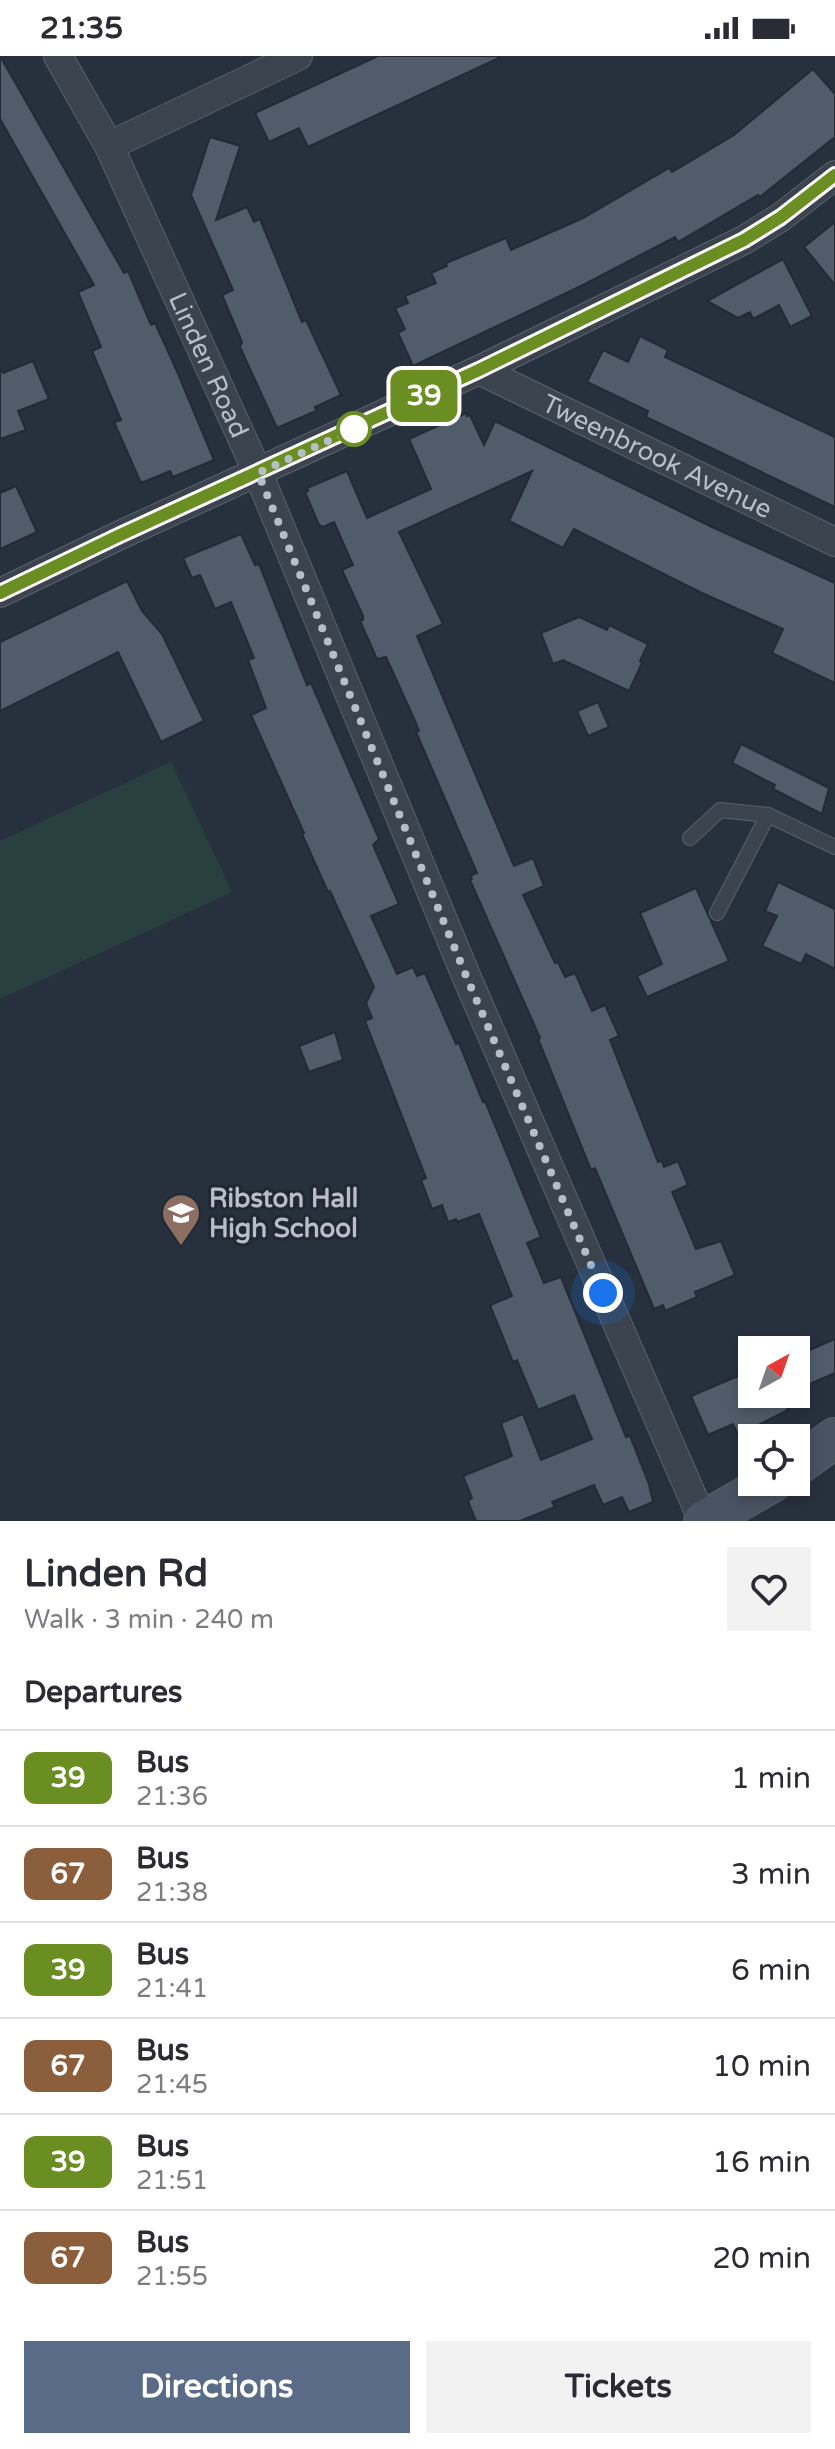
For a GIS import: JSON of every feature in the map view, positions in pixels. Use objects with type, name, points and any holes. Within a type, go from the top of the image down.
[{"type":"main road","points":[[810,1456],[835,1438]]},
{"type":"main road","points":[[704,1521],[748,1496]]},
{"type":"street","name":"Linden Road","points":[[58,56],[109,146],[258,473],[467,978],[704,1521]]},
{"type":"street","points":[[109,146],[298,56]]},
{"type":"street","points":[[0,593],[479,370],[744,240],[781,217],[835,175]]},
{"type":"street","name":"Tweenbrook Avenue","points":[[479,370],[835,542]]},
{"type":"lane","points":[[690,838],[720,810],[768,815],[835,847]]},
{"type":"lane","points":[[717,913],[768,815]]},
{"type":"green space","points":[[171,762],[232,892],[0,999],[0,841]]},
{"type":"building","points":[[0,56],[124,273],[128,271],[151,325],[155,323],[176,369],[214,460],[173,477],[170,471],[141,483],[114,422],[121,420],[92,351],[101,347],[78,292],[94,285],[0,119]]},
{"type":"building","points":[[378,56],[503,56],[308,147],[299,128],[269,142],[255,113]]},
{"type":"building","points":[[813,69],[835,94],[835,137],[760,197],[758,195],[678,242],[675,237],[583,285],[413,366],[398,333],[405,329],[395,308],[408,303],[405,296],[436,283],[431,273],[447,266],[446,263],[506,238],[511,250],[583,218],[669,168],[672,172],[734,135]]},
{"type":"building","points":[[210,137],[240,146],[216,220],[247,207],[254,222],[260,219],[302,322],[306,320],[341,395],[315,407],[316,411],[277,428],[240,347],[242,342],[222,295],[233,290],[191,195]]},
{"type":"building","points":[[835,222],[835,285],[804,247]]},
{"type":"building","points":[[783,259],[812,316],[790,327],[779,305],[753,319],[750,312],[738,318],[707,301]]},
{"type":"building","points":[[640,336],[668,350],[665,357],[835,437],[835,507],[646,417],[648,411],[587,382],[603,350],[628,362]]},
{"type":"building","points":[[33,361],[49,399],[18,411],[26,430],[0,439],[0,368],[3,373]]},
{"type":"building","points":[[466,413],[470,415],[484,445],[495,421],[835,583],[835,683],[772,653],[783,629],[702,593],[574,529],[563,548],[509,521],[532,471],[399,532],[443,624],[417,636],[514,866],[533,858],[544,886],[523,895],[555,963],[558,962],[565,977],[575,973],[592,1011],[605,1005],[619,1036],[610,1040],[658,1162],[662,1161],[664,1167],[678,1161],[688,1185],[672,1192],[696,1249],[721,1241],[735,1275],[695,1292],[697,1297],[665,1311],[663,1305],[654,1309],[595,1168],[591,1170],[540,1038],[470,880],[470,876],[477,873],[416,732],[419,731],[415,721],[386,657],[377,659],[360,621],[363,616],[342,570],[353,565],[334,522],[323,527],[319,525],[305,492],[307,488],[347,471],[367,518],[431,489],[409,439]]},
{"type":"building","points":[[16,486],[37,532],[0,549],[0,493]]},
{"type":"building","points":[[241,534],[255,565],[259,564],[307,685],[311,683],[379,839],[373,845],[399,904],[371,916],[397,974],[413,967],[417,976],[425,973],[485,1101],[541,1237],[527,1243],[544,1283],[561,1277],[626,1437],[630,1436],[653,1502],[629,1512],[622,1497],[603,1505],[594,1485],[552,1502],[555,1507],[520,1521],[476,1521],[468,1501],[472,1498],[463,1476],[512,1456],[501,1423],[523,1414],[541,1460],[592,1439],[574,1395],[538,1410],[517,1360],[513,1362],[490,1305],[512,1296],[479,1214],[448,1222],[442,1205],[432,1209],[421,1180],[426,1178],[365,1021],[372,1018],[366,1003],[374,987],[328,892],[251,715],[266,708],[248,660],[254,658],[231,602],[215,609],[200,575],[192,578],[183,558]]},
{"type":"building","points":[[127,581],[142,611],[162,634],[204,721],[161,742],[118,652],[0,711],[0,642]]},
{"type":"building","points":[[579,617],[607,630],[609,625],[648,644],[629,691],[563,660],[553,664],[541,633]]},
{"type":"building","points":[[598,702],[609,727],[588,736],[577,711]]},
{"type":"building","points":[[741,744],[829,788],[822,814],[773,789],[775,785],[732,763]]},
{"type":"building","points":[[778,882],[835,909],[835,969],[806,954],[801,964],[762,946],[777,916],[765,911]]},
{"type":"building","points":[[696,888],[729,961],[647,997],[637,976],[662,964],[640,913]]},
{"type":"building","points":[[335,1032],[343,1060],[309,1072],[299,1046]]},
{"type":"building","points":[[835,1339],[835,1373],[810,1384],[810,1350]]},
{"type":"building","points":[[738,1376],[738,1408],[788,1410],[760,1424],[738,1424],[738,1435],[733,1424],[708,1435],[691,1396]]},
{"type":"bus line","name":"39","points":[[0,593],[479,370],[744,240],[781,217],[835,175]]},
{"type":"place","name":"Ribston Hall High School","points":[[181,1247]]},
{"type":"route","points":[[354,429],[258,473],[467,978],[603,1293]]}]
